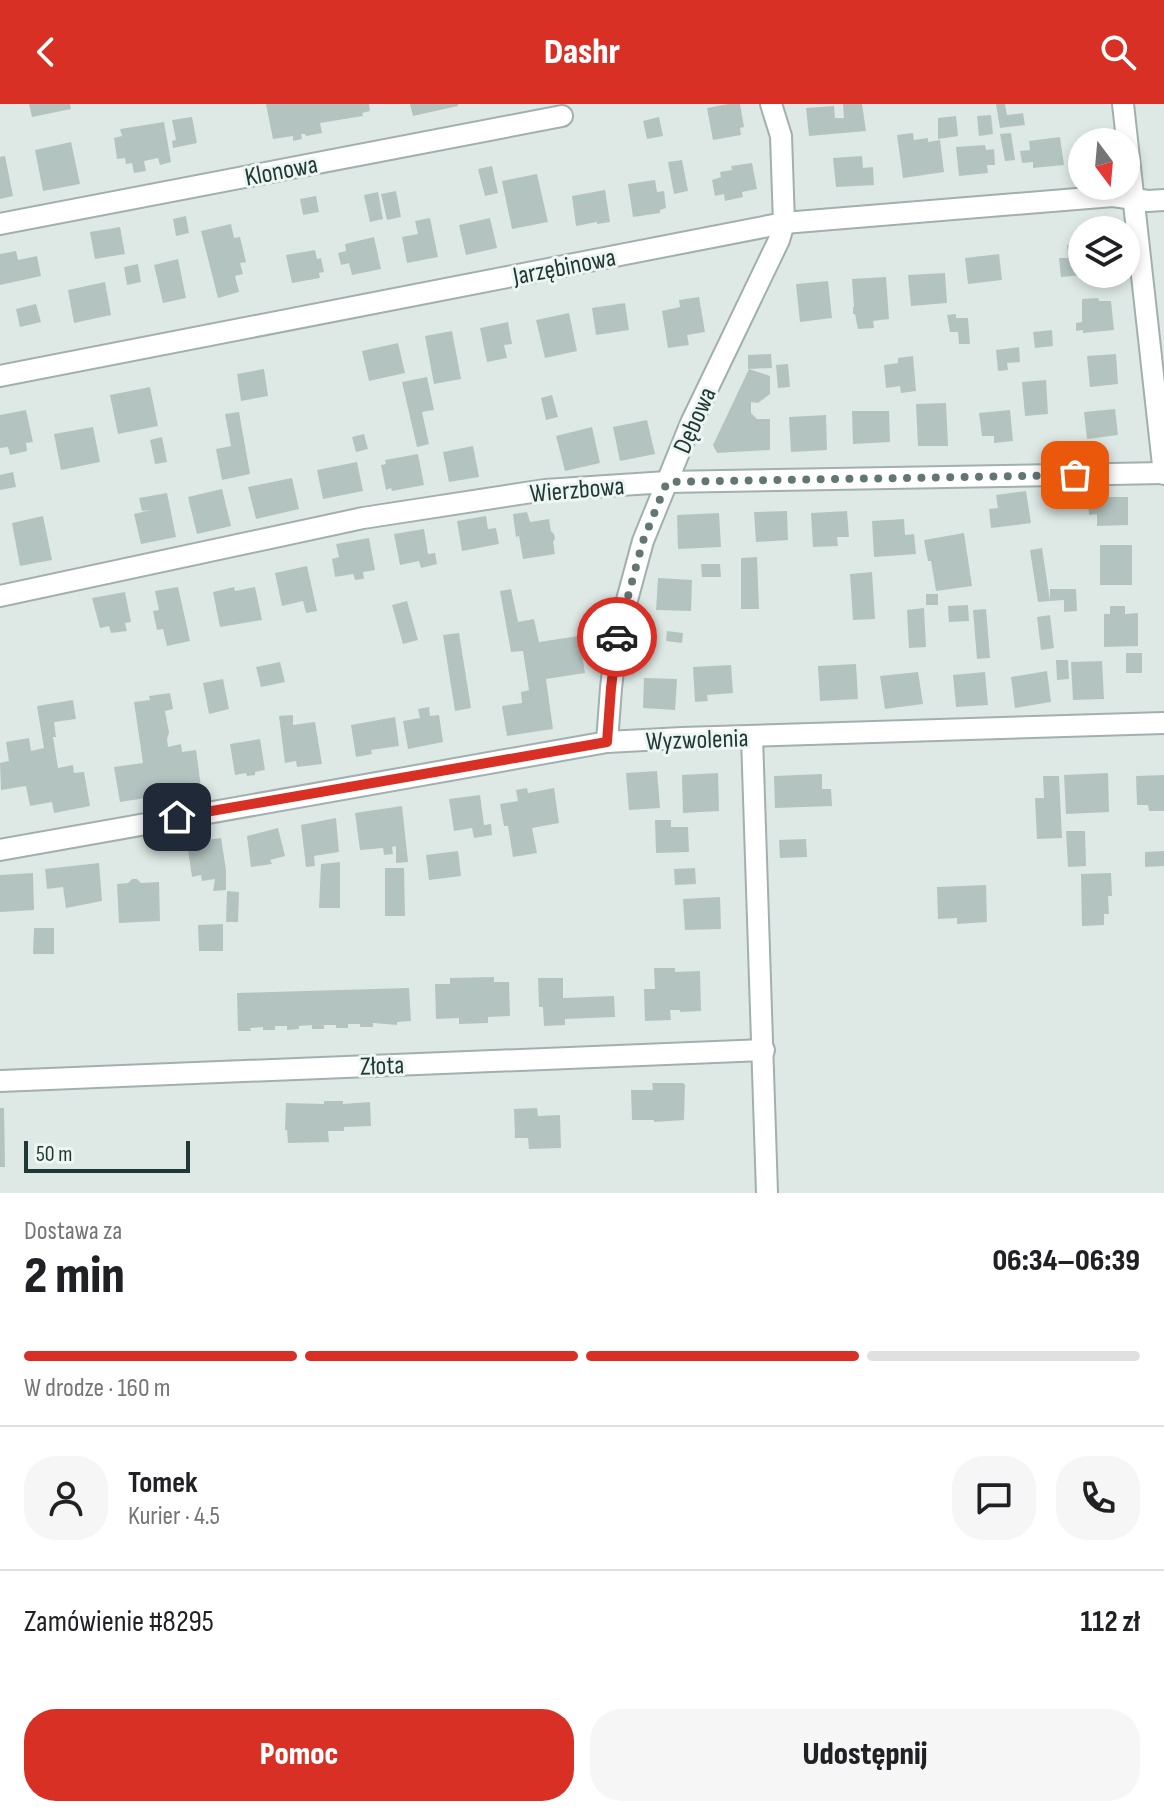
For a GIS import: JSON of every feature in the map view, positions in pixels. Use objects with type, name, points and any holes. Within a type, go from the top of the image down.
[{"type":"street","name":"Dębowa","points":[[607,742],[617,637],[643,541],[691,423],[779,240],[784,223],[781,136],[771,104]]},
{"type":"street","points":[[1123,104],[1126,128]]},
{"type":"street","name":"Klonowa","points":[[0,224],[562,116]]},
{"type":"street","name":"Jarzębinowa","points":[[0,376],[784,223],[1068,200]]},
{"type":"street","name":"Jarzębinowa","points":[[1134,200],[1164,200]]},
{"type":"street","points":[[1134,200],[1164,474]]},
{"type":"street","name":"Wierzbowa","points":[[0,596],[363,518],[545,490],[667,482],[1164,474]]},
{"type":"street","name":"Wyzwolenia","points":[[0,850],[607,742],[1164,723]]},
{"type":"street","points":[[752,737],[767,1193]]},
{"type":"street","name":"Złota","points":[[0,1081],[764,1050]]},
{"type":"building","points":[[29,104],[70,104],[71,109],[32,117]]},
{"type":"building","points":[[266,104],[369,104],[370,111],[362,113],[363,116],[320,123],[322,133],[301,134],[302,139],[293,141],[293,136],[273,139]]},
{"type":"building","points":[[410,104],[458,104],[458,106],[413,116]]},
{"type":"building","points":[[740,104],[744,127],[740,128],[741,135],[713,140],[707,108]]},
{"type":"building","points":[[843,104],[862,104],[866,131],[809,136],[806,108],[834,106],[835,118],[844,118]]},
{"type":"building","points":[[996,104],[1005,104],[1007,115],[1023,113],[1025,125],[1000,128]]},
{"type":"building","points":[[991,115],[993,134],[979,136],[977,116]]},
{"type":"building","points":[[956,116],[958,136],[938,139],[938,118]]},
{"type":"building","points":[[192,117],[197,143],[173,148],[172,141],[176,140],[172,120]]},
{"type":"building","points":[[659,117],[663,136],[647,139],[643,121]]},
{"type":"building","points":[[164,122],[171,162],[160,165],[158,158],[144,161],[146,171],[134,173],[132,163],[126,164],[125,158],[117,159],[114,138],[122,136],[120,129]]},
{"type":"building","points":[[913,133],[914,140],[940,140],[944,172],[903,178],[897,135]]},
{"type":"building","points":[[1011,133],[1015,160],[1005,161],[1000,134]]},
{"type":"building","points":[[1060,137],[1064,165],[1033,168],[1033,162],[1022,163],[1020,151],[1030,150],[1029,141]]},
{"type":"building","points":[[71,142],[80,184],[43,191],[35,150]]},
{"type":"building","points":[[985,145],[986,150],[994,149],[995,165],[987,165],[988,173],[959,176],[956,147]]},
{"type":"building","points":[[5,156],[13,196],[0,199],[0,157]]},
{"type":"building","points":[[862,156],[863,168],[873,167],[874,185],[836,187],[833,158]]},
{"type":"building","points":[[682,160],[688,191],[674,194],[668,162]]},
{"type":"building","points":[[752,163],[757,189],[742,192],[743,197],[725,201],[724,194],[715,196],[712,180],[721,177],[720,172],[732,170],[731,166]]},
{"type":"building","points":[[492,166],[498,193],[485,196],[478,169]]},
{"type":"building","points":[[537,174],[548,222],[512,229],[502,181]]},
{"type":"building","points":[[655,180],[657,192],[664,191],[666,208],[660,213],[633,217],[628,184]]},
{"type":"building","points":[[605,190],[610,222],[576,226],[572,196]]},
{"type":"building","points":[[396,191],[401,217],[387,220],[381,194]]},
{"type":"building","points":[[378,192],[383,219],[370,222],[364,195]]},
{"type":"building","points":[[316,196],[319,212],[303,215],[300,199]]},
{"type":"building","points":[[186,216],[189,233],[176,236],[173,219]]},
{"type":"building","points":[[430,218],[438,257],[407,263],[402,237],[418,234],[415,221]]},
{"type":"building","points":[[490,218],[497,248],[466,255],[459,225]]},
{"type":"building","points":[[231,224],[234,238],[240,237],[246,262],[240,263],[243,274],[235,276],[239,292],[218,298],[201,231]]},
{"type":"building","points":[[120,227],[125,254],[95,259],[90,232]]},
{"type":"building","points":[[374,237],[381,269],[352,275],[349,263],[341,265],[338,253],[346,251],[345,244]]},
{"type":"building","points":[[315,250],[317,259],[321,258],[324,272],[319,273],[320,278],[292,283],[286,255]]},
{"type":"building","points":[[16,251],[18,260],[37,256],[41,276],[0,285],[0,254]]},
{"type":"building","points":[[999,254],[1002,280],[968,284],[965,258]]},
{"type":"building","points":[[1059,258],[1068,258],[1068,276],[1061,277]]},
{"type":"building","points":[[178,259],[186,298],[163,303],[154,265]]},
{"type":"building","points":[[138,264],[141,282],[127,285],[124,267]]},
{"type":"building","points":[[945,273],[947,303],[911,306],[908,275]]},
{"type":"building","points":[[886,277],[889,319],[873,321],[874,328],[858,329],[853,314],[852,279]]},
{"type":"building","points":[[828,281],[832,318],[800,322],[796,284]]},
{"type":"building","points":[[105,282],[111,315],[74,323],[68,290]]},
{"type":"building","points":[[699,297],[705,332],[687,335],[689,345],[668,348],[662,311],[680,307],[679,300]]},
{"type":"building","points":[[1098,298],[1099,301],[1111,301],[1114,330],[1076,331],[1076,323],[1082,322],[1082,299]]},
{"type":"building","points":[[625,303],[629,330],[596,335],[592,308]]},
{"type":"building","points":[[36,304],[41,322],[20,327],[16,309]]},
{"type":"building","points":[[569,313],[577,351],[545,358],[536,320]]},
{"type":"building","points":[[956,314],[956,318],[968,318],[970,344],[959,344],[958,332],[950,332],[947,315]]},
{"type":"building","points":[[508,322],[512,344],[504,345],[507,358],[487,362],[480,328]]},
{"type":"building","points":[[1052,330],[1053,346],[1035,348],[1033,332]]},
{"type":"building","points":[[452,331],[461,379],[434,384],[425,336]]},
{"type":"building","points":[[398,343],[405,373],[369,381],[362,351]]},
{"type":"building","points":[[1019,347],[1020,362],[1007,363],[1008,370],[998,371],[996,350]]},
{"type":"building","points":[[771,354],[772,368],[748,369],[748,355]]},
{"type":"building","points":[[1116,354],[1118,384],[1090,387],[1087,356]]},
{"type":"building","points":[[913,356],[916,391],[901,393],[900,386],[886,388],[884,365],[898,363],[898,358]]},
{"type":"building","points":[[788,364],[790,387],[778,388],[776,365]]},
{"type":"building","points":[[264,369],[268,396],[241,401],[237,374]]},
{"type":"building","points":[[749,369],[770,376],[770,394],[758,403],[751,402],[751,413],[757,419],[770,419],[770,450],[717,453],[713,445]]},
{"type":"building","points":[[427,377],[434,410],[422,412],[429,444],[417,447],[402,382]]},
{"type":"building","points":[[1046,380],[1048,414],[1025,416],[1022,382]]},
{"type":"building","points":[[150,387],[158,426],[118,434],[110,395]]},
{"type":"building","points":[[552,395],[558,417],[546,420],[541,398]]},
{"type":"building","points":[[946,403],[948,446],[918,446],[916,404]]},
{"type":"building","points":[[1115,409],[1118,435],[1087,439],[1084,412]]},
{"type":"building","points":[[26,410],[33,442],[26,443],[27,451],[10,455],[8,447],[0,448],[0,415]]},
{"type":"building","points":[[1010,410],[1013,441],[994,443],[994,436],[982,436],[979,413]]},
{"type":"building","points":[[852,411],[889,411],[890,442],[853,444]]},
{"type":"building","points":[[239,412],[250,474],[222,480],[216,449],[231,446],[225,414]]},
{"type":"building","points":[[826,415],[827,450],[791,452],[789,417]]},
{"type":"building","points":[[647,420],[655,454],[620,461],[613,427]]},
{"type":"building","points":[[93,427],[100,462],[61,470],[54,434]]},
{"type":"building","points":[[592,427],[600,463],[565,471],[556,436]]},
{"type":"building","points":[[364,434],[368,449],[356,452],[352,437]]},
{"type":"building","points":[[162,437],[167,462],[155,464],[150,440]]},
{"type":"building","points":[[473,446],[479,477],[449,482],[443,452]]},
{"type":"building","points":[[418,454],[424,485],[386,490],[381,465],[386,464],[385,460]]},
{"type":"building","points":[[357,462],[363,491],[323,499],[317,470]]},
{"type":"building","points":[[13,472],[16,487],[0,490],[0,475]]},
{"type":"building","points":[[292,478],[299,509],[256,519],[248,487]]},
{"type":"building","points":[[222,489],[231,526],[197,534],[188,497]]},
{"type":"building","points":[[1026,491],[1031,523],[991,528],[989,509],[998,508],[996,495]]},
{"type":"building","points":[[1103,492],[1103,497],[1128,497],[1128,525],[1097,526],[1097,514],[1089,515],[1088,493]]},
{"type":"building","points":[[167,493],[176,537],[141,544],[134,514],[151,510],[142,511],[139,498]]},
{"type":"building","points":[[787,511],[788,540],[756,542],[754,512]]},
{"type":"building","points":[[847,511],[849,537],[837,537],[838,546],[813,547],[811,513]]},
{"type":"building","points":[[527,512],[530,522],[549,519],[555,539],[555,554],[523,559],[513,514]]},
{"type":"building","points":[[719,513],[721,547],[678,549],[677,515]]},
{"type":"building","points":[[43,516],[52,560],[20,566],[12,523]]},
{"type":"building","points":[[486,516],[488,529],[496,528],[499,544],[462,551],[457,521]]},
{"type":"building","points":[[904,519],[905,535],[914,534],[916,554],[874,557],[872,521]]},
{"type":"building","points":[[424,529],[428,554],[435,553],[437,564],[421,568],[419,561],[400,565],[394,534]]},
{"type":"building","points":[[964,533],[972,586],[936,591],[924,540]]},
{"type":"building","points":[[369,538],[375,570],[363,572],[364,579],[355,580],[353,574],[335,577],[332,559],[339,557],[336,544]]},
{"type":"building","points":[[1100,545],[1132,545],[1132,585],[1100,585]]},
{"type":"building","points":[[1042,548],[1050,601],[1038,602],[1030,550]]},
{"type":"building","points":[[757,557],[759,609],[741,609],[741,558]]},
{"type":"building","points":[[701,564],[720,564],[721,577],[702,577]]},
{"type":"building","points":[[307,566],[317,611],[306,613],[303,601],[282,606],[275,573]]},
{"type":"building","points":[[872,572],[875,619],[853,620],[850,574]]},
{"type":"building","points":[[658,578],[692,580],[691,611],[656,610]]},
{"type":"building","points":[[178,587],[190,641],[167,646],[163,629],[157,630],[153,611],[159,610],[155,591]]},
{"type":"building","points":[[234,587],[235,591],[255,587],[262,620],[220,627],[213,592]]},
{"type":"building","points":[[511,589],[518,622],[534,619],[539,642],[579,636],[585,673],[546,679],[553,729],[507,736],[502,706],[522,703],[521,692],[529,690],[523,651],[511,652],[500,591]]},
{"type":"building","points":[[1050,589],[1076,589],[1077,611],[1064,612],[1064,600],[1050,601]]},
{"type":"building","points":[[125,592],[131,622],[125,623],[127,631],[111,633],[109,626],[100,628],[92,598]]},
{"type":"building","points":[[926,594],[938,594],[938,605],[926,605]]},
{"type":"building","points":[[407,601],[418,640],[403,644],[392,605]]},
{"type":"building","points":[[968,605],[969,621],[949,622],[948,606]]},
{"type":"building","points":[[1110,606],[1125,606],[1125,614],[1138,613],[1138,646],[1104,647],[1104,614],[1110,614]]},
{"type":"building","points":[[924,608],[926,647],[909,648],[907,610]]},
{"type":"building","points":[[986,609],[990,658],[977,659],[973,610]]},
{"type":"building","points":[[1050,615],[1054,648],[1041,650],[1037,617]]},
{"type":"building","points":[[667,631],[683,633],[682,643],[666,641]]},
{"type":"building","points":[[459,633],[471,708],[455,711],[443,635]]},
{"type":"building","points":[[1126,653],[1142,653],[1142,673],[1126,673]]},
{"type":"building","points":[[1056,660],[1068,660],[1069,679],[1057,680]]},
{"type":"building","points":[[1102,661],[1104,699],[1073,700],[1071,662]]},
{"type":"building","points":[[280,662],[285,682],[261,687],[256,667]]},
{"type":"building","points":[[856,664],[858,699],[820,701],[818,666]]},
{"type":"building","points":[[731,665],[733,693],[707,695],[708,701],[695,702],[693,667]]},
{"type":"building","points":[[1047,671],[1051,702],[1015,708],[1011,677]]},
{"type":"building","points":[[918,672],[923,704],[885,709],[880,676]]},
{"type":"building","points":[[985,672],[988,705],[956,707],[953,675]]},
{"type":"building","points":[[644,678],[677,679],[675,710],[643,708]]},
{"type":"building","points":[[223,679],[229,709],[209,714],[203,683]]},
{"type":"building","points":[[170,693],[173,709],[165,711],[168,747],[181,744],[182,752],[196,750],[201,787],[120,802],[114,767],[143,763],[134,702]]},
{"type":"building","points":[[73,700],[76,719],[54,722],[56,737],[53,737],[58,768],[73,765],[74,773],[84,772],[90,806],[54,813],[52,802],[30,806],[26,786],[1,790],[0,763],[9,761],[6,742],[29,738],[31,751],[44,748],[37,706]]},
{"type":"building","points":[[429,707],[430,716],[439,715],[443,742],[408,749],[403,721],[420,718],[418,709]]},
{"type":"building","points":[[293,715],[293,725],[315,722],[322,764],[297,767],[296,761],[285,763],[279,716]]},
{"type":"building","points":[[395,717],[399,746],[371,750],[372,754],[356,757],[351,725]]},
{"type":"building","points":[[260,739],[265,770],[255,772],[255,775],[235,775],[230,744]]},
{"type":"building","points":[[657,771],[660,808],[629,810],[626,773]]},
{"type":"building","points":[[718,773],[719,811],[683,813],[682,775]]},
{"type":"building","points":[[1108,773],[1109,812],[1066,814],[1064,775]]},
{"type":"building","points":[[822,774],[822,789],[831,789],[832,806],[775,808],[774,776]]},
{"type":"building","points":[[1164,775],[1164,811],[1149,811],[1148,805],[1137,805],[1136,776]]},
{"type":"building","points":[[1043,776],[1059,776],[1062,838],[1037,839],[1035,798],[1044,798]]},
{"type":"building","points":[[527,788],[528,793],[554,788],[559,823],[532,828],[537,853],[513,857],[508,826],[504,826],[500,804],[518,801],[516,790]]},
{"type":"building","points":[[480,795],[484,825],[491,824],[492,835],[474,838],[472,828],[454,831],[449,799]]},
{"type":"building","points":[[402,806],[408,862],[396,863],[396,846],[392,847],[393,854],[384,855],[383,848],[360,850],[355,813]]},
{"type":"building","points":[[336,818],[339,852],[314,856],[315,866],[306,867],[301,825]]},
{"type":"building","points":[[655,820],[671,820],[671,827],[688,827],[689,852],[656,853]]},
{"type":"building","points":[[278,828],[285,856],[270,860],[272,864],[251,867],[247,836]]},
{"type":"building","points":[[1066,831],[1085,831],[1086,866],[1068,867]]},
{"type":"building","points":[[221,838],[226,890],[213,891],[215,879],[202,881],[201,875],[192,877],[187,843]]},
{"type":"building","points":[[806,839],[807,857],[780,858],[779,840]]},
{"type":"building","points":[[458,851],[461,876],[429,880],[426,855]]},
{"type":"building","points":[[1164,851],[1164,866],[1145,867],[1145,852]]},
{"type":"building","points":[[340,862],[340,908],[319,908],[321,864]]},
{"type":"building","points":[[99,863],[102,901],[66,908],[63,887],[47,889],[45,869]]},
{"type":"building","points":[[385,868],[404,868],[405,916],[385,916]]},
{"type":"building","points":[[695,868],[696,884],[675,885],[674,869]]},
{"type":"building","points":[[33,873],[34,910],[0,912],[0,875]]},
{"type":"building","points":[[1111,873],[1112,896],[1108,896],[1109,914],[1104,914],[1104,925],[1082,926],[1081,874]]},
{"type":"building","points":[[132,879],[141,883],[159,882],[160,921],[119,923],[117,884],[128,883]]},
{"type":"building","points":[[986,885],[987,922],[957,924],[957,918],[938,919],[937,887]]},
{"type":"building","points":[[227,891],[239,892],[238,922],[226,922]]},
{"type":"building","points":[[720,897],[721,929],[685,930],[683,899]]},
{"type":"building","points":[[223,924],[223,951],[199,951],[198,925]]},
{"type":"building","points":[[34,928],[54,928],[54,954],[33,954]]},
{"type":"building","points":[[654,968],[675,968],[675,972],[700,971],[701,1011],[670,1010],[671,1020],[645,1021],[644,989],[655,989]]},
{"type":"building","points":[[494,977],[494,982],[509,982],[510,1016],[488,1017],[488,1023],[459,1024],[459,1018],[436,1019],[435,984],[450,984],[450,978]]},
{"type":"building","points":[[538,978],[563,978],[563,998],[614,996],[615,1017],[565,1019],[565,1025],[544,1026],[543,1007],[539,1007]]},
{"type":"building","points":[[409,988],[411,1021],[397,1022],[397,1025],[373,1023],[373,1027],[360,1027],[360,1024],[348,1024],[348,1028],[336,1028],[336,1025],[324,1025],[324,1029],[312,1029],[312,1025],[287,1030],[287,1026],[275,1026],[275,1030],[263,1030],[263,1027],[238,1031],[237,993]]},
{"type":"building","points":[[652,1083],[685,1085],[684,1120],[632,1120],[631,1090],[653,1090]]},
{"type":"building","points":[[324,1101],[343,1101],[343,1104],[370,1102],[371,1126],[328,1131],[329,1142],[288,1143],[286,1103],[324,1104]]},
{"type":"building","points":[[0,1108],[4,1108],[5,1167],[0,1167]]},
{"type":"building","points":[[537,1108],[538,1116],[560,1115],[561,1148],[529,1149],[528,1138],[515,1138],[514,1109]]},
{"type":"way so far","points":[[617,637],[643,541],[667,482],[1075,475]]},
{"type":"route","points":[[177,817],[607,742],[617,637]]}]
